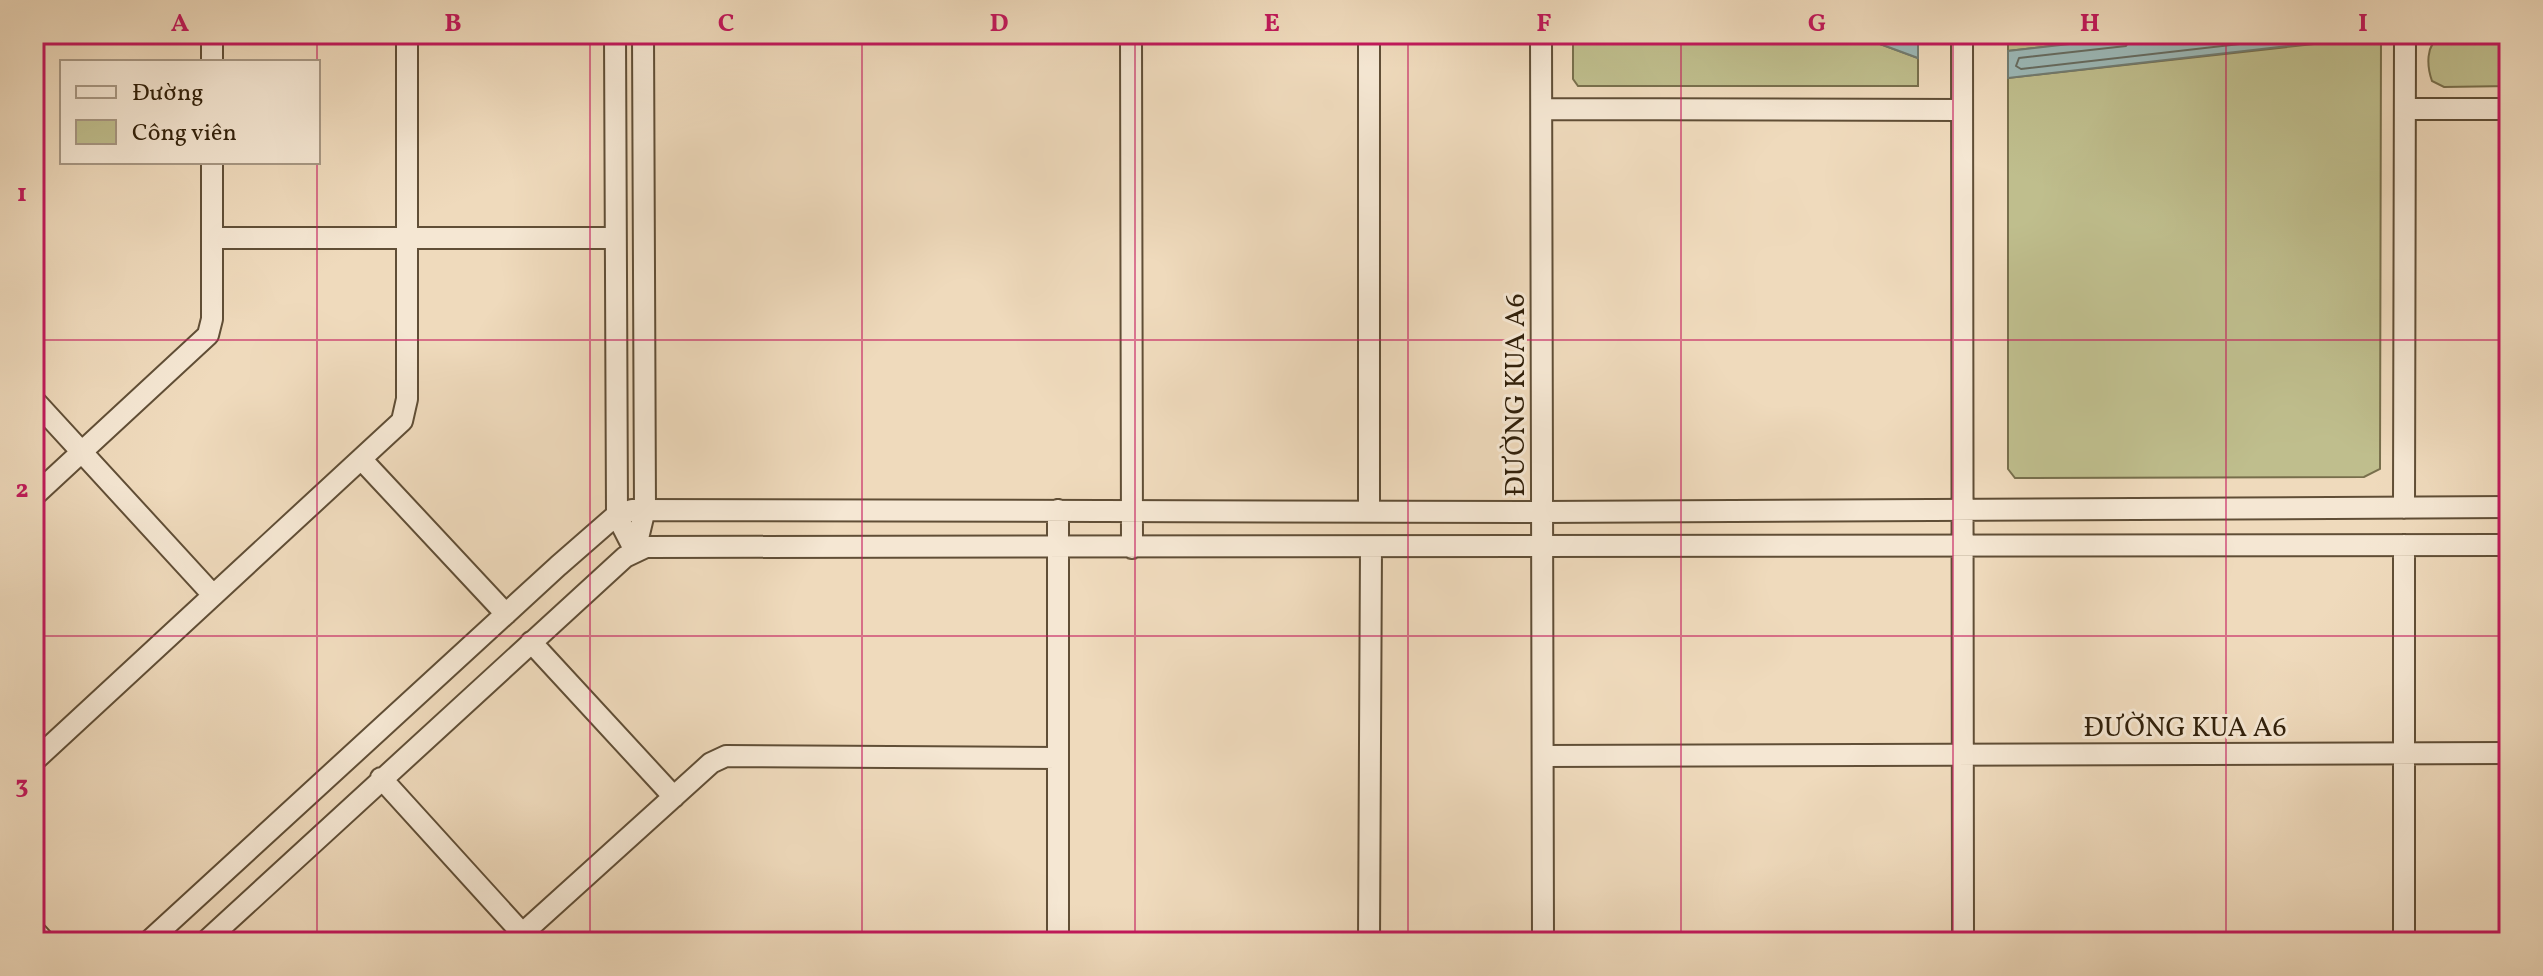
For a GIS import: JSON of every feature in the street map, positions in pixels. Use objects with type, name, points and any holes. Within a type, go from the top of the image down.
[{"type":"street","points":[[212,34],[212,60]]},
{"type":"street","points":[[34,761],[363,461],[395,430],[406,410],[407,34]]},
{"type":"street","points":[[615,34],[617,516],[635,551]]},
{"type":"street","points":[[635,551],[645,509],[643,34]]},
{"type":"street","points":[[1131,34],[1132,548]]},
{"type":"street","points":[[1369,34],[1369,511]]},
{"type":"street","name":"ĐƯỜNG KUA A6","points":[[1541,34],[1543,942]]},
{"type":"street","points":[[1962,34],[1963,942]]},
{"type":"street","points":[[2404,508],[2405,34]]},
{"type":"street","points":[[1542,109],[1962,110]]},
{"type":"street","points":[[2405,109],[2509,109]]},
{"type":"street","points":[[34,496],[208,335],[212,319],[212,164]]},
{"type":"street","points":[[212,238],[615,238]]},
{"type":"street","points":[[34,400],[213,595]]},
{"type":"street","points":[[363,461],[506,614]]},
{"type":"street","points":[[148,942],[617,516],[645,509],[1542,512],[2509,507]]},
{"type":"street","points":[[1058,510],[1058,942]]},
{"type":"street","points":[[2404,545],[2404,942]]},
{"type":"street","points":[[205,942],[531,642],[635,551],[654,546],[1542,549],[2509,545]]},
{"type":"street","points":[[1369,942],[1371,547]]},
{"type":"street","points":[[531,642],[674,797]]},
{"type":"street","points":[[422,690],[448,717]]},
{"type":"street","name":"ĐƯỜNG KUA A6","points":[[1543,756],[2509,753]]},
{"type":"street","points":[[381,778],[522,939],[711,763],[733,755],[1058,758]]},
{"type":"street","points":[[272,828],[298,856]]},
{"type":"street","points":[[34,930],[45,942]]},
{"type":"green space","points":[[1573,34],[1853,34],[1918,58],[1918,86],[1578,86],[1573,79]]},
{"type":"green space","points":[[2008,34],[2158,34],[2008,51]]},
{"type":"green space","points":[[2341,34],[2381,34],[2380,469],[2364,477],[2015,478],[2008,469],[2008,78],[2341,41]]},
{"type":"green space","points":[[2441,36],[2509,36],[2509,86],[2444,87],[2432,81],[2428,63],[2430,50]]},
{"type":"water","points":[[1853,34],[1901,34],[1918,40],[1918,58]]},
{"type":"water","points":[[2158,34],[2341,34],[2341,40],[2008,78],[2008,51]]}]
